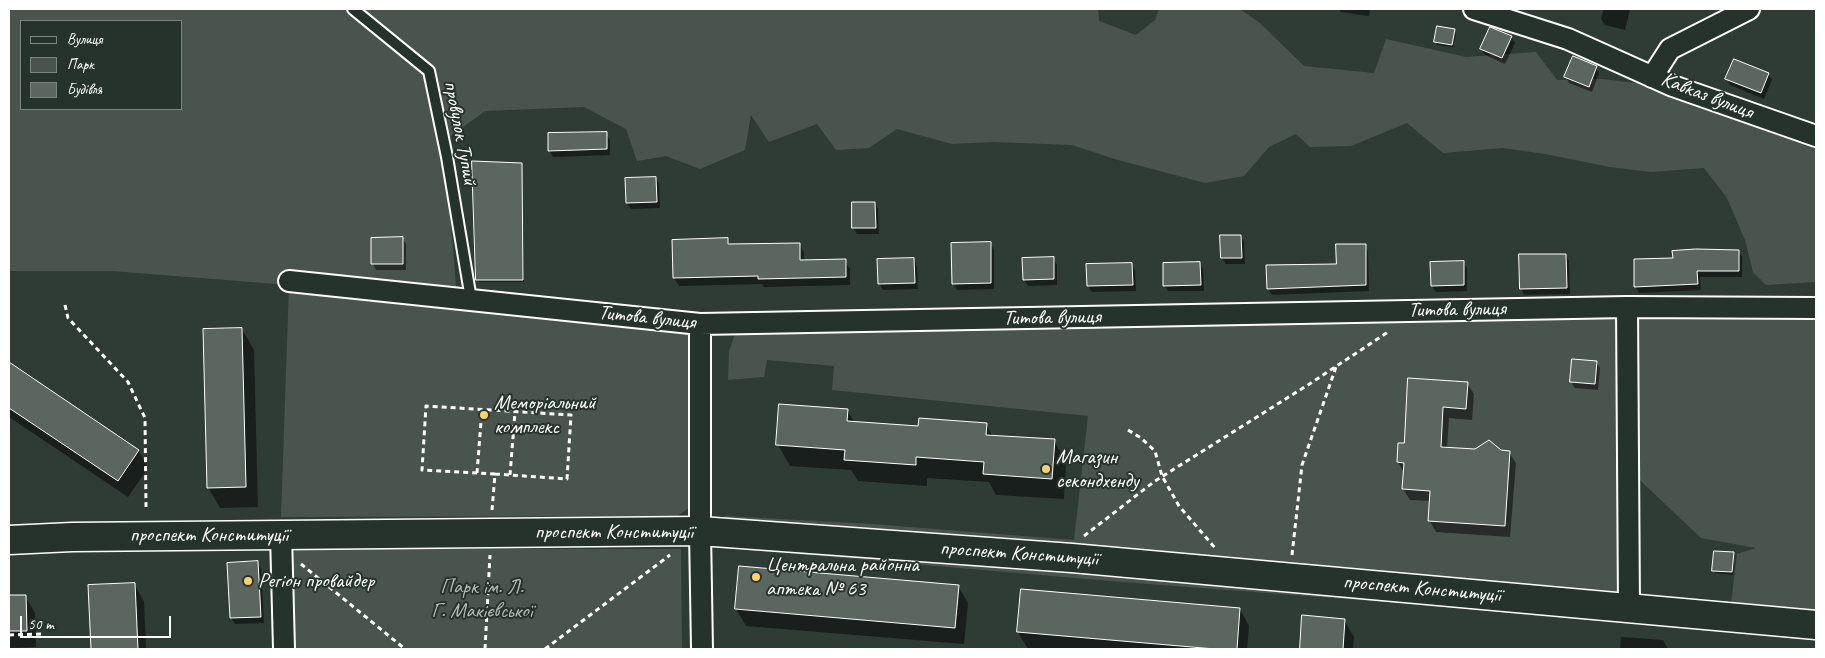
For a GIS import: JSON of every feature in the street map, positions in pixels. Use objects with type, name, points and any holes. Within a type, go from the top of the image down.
[{"type":"main road","name":"проспект Конституції","points":[[9,540],[72,537],[281,542],[700,531],[1072,558],[1816,625]]},
{"type":"street","points":[[1474,9],[1568,39],[1652,76]]},
{"type":"street","name":"Кавказ вулиця","points":[[1748,9],[1670,49],[1652,76],[1673,86],[1816,136]]},
{"type":"street","name":"Титова вулиця","points":[[289,281],[700,324],[1626,307],[1816,308]]},
{"type":"street","points":[[1626,307],[1629,608]]},
{"type":"street","points":[[700,324],[702,649]]},
{"type":"street","points":[[281,542],[284,649]]},
{"type":"lane","name":"провулок Тупий","points":[[353,9],[428,71],[448,157],[471,299]]},
{"type":"path","points":[[65,305],[68,318],[128,382],[146,418],[146,507]]},
{"type":"path","points":[[1078,541],[1162,476],[1389,331]]},
{"type":"path","points":[[1292,558],[1302,466],[1336,366]]},
{"type":"path","points":[[426,406],[482,410],[571,415],[567,479],[422,470],[426,406]]},
{"type":"path","points":[[477,473],[482,410]]},
{"type":"path","points":[[510,475],[515,412]]},
{"type":"path","points":[[1128,430],[1141,438],[1155,451],[1162,476],[1178,506],[1219,552]]},
{"type":"path","points":[[492,511],[495,474]]},
{"type":"path","points":[[281,542],[405,649]]},
{"type":"path","points":[[485,649],[490,548]]},
{"type":"path","points":[[545,649],[676,551]]},
{"type":"path","points":[[9,635],[44,634]]},
{"type":"green space","points":[[9,9],[1098,9],[1099,21],[1136,35],[1155,20],[1159,9],[1240,9],[1260,23],[1304,66],[1374,73],[1386,39],[1466,57],[1536,52],[1557,80],[1601,79],[1679,88],[1816,136],[1816,282],[1766,285],[1753,272],[1745,240],[1727,198],[1704,168],[1651,172],[1610,167],[1503,148],[1443,153],[1407,123],[1351,146],[1310,147],[1296,134],[1269,147],[1244,176],[1205,183],[1118,160],[1072,145],[993,142],[952,144],[897,129],[869,148],[836,150],[817,124],[769,142],[751,115],[745,150],[700,169],[666,156],[637,161],[626,129],[584,107],[485,111],[444,141],[457,298],[672,321],[689,335],[693,482],[689,508],[677,516],[281,517],[289,285],[112,271],[9,271]]},
{"type":"green space","points":[[1816,308],[1816,637],[1728,629],[1737,554],[1756,548],[1701,538],[1628,469],[1622,620],[1122,582],[726,548],[725,516],[872,524],[1074,540],[1088,416],[832,390],[834,366],[767,360],[764,377],[728,380],[729,351],[739,323]]},
{"type":"green space","name":"Парк ім. Л. Г. Макієвської","points":[[282,549],[681,549],[682,649],[284,649]]},
{"type":"building","points":[[1437,26],[1455,29],[1452,45],[1434,42]]},
{"type":"building","points":[[1490,27],[1512,36],[1502,58],[1480,49]]},
{"type":"building","points":[[1573,56],[1597,66],[1589,87],[1564,77]]},
{"type":"building","points":[[1734,59],[1769,73],[1761,93],[1725,79]]},
{"type":"building","points":[[607,132],[607,149],[548,151],[548,133]]},
{"type":"building","points":[[472,161],[522,163],[523,280],[476,280]]},
{"type":"building","points":[[656,177],[657,202],[626,203],[625,178]]},
{"type":"building","points":[[852,202],[875,202],[876,228],[852,228]]},
{"type":"building","points":[[1220,235],[1241,235],[1242,258],[1221,258]]},
{"type":"building","points":[[403,237],[403,264],[371,264],[371,238]]},
{"type":"building","points":[[728,238],[728,244],[800,243],[800,260],[846,259],[846,277],[758,279],[758,276],[673,278],[672,240]]},
{"type":"building","points":[[991,242],[991,283],[952,284],[951,243]]},
{"type":"building","points":[[1336,244],[1366,244],[1366,285],[1267,289],[1266,265],[1336,264]]},
{"type":"building","points":[[1696,249],[1739,250],[1739,271],[1697,271],[1698,284],[1634,287],[1634,259],[1673,258],[1672,251]]},
{"type":"building","points":[[1519,254],[1566,254],[1567,288],[1520,289]]},
{"type":"building","points":[[1054,257],[1054,279],[1023,280],[1022,258]]},
{"type":"building","points":[[914,258],[915,283],[878,284],[877,259]]},
{"type":"building","points":[[1464,261],[1464,285],[1431,286],[1430,262]]},
{"type":"building","points":[[1200,262],[1201,285],[1163,286],[1163,263]]},
{"type":"building","points":[[1132,263],[1133,285],[1087,286],[1086,264]]},
{"type":"building","points":[[242,328],[246,487],[207,488],[203,329]]},
{"type":"building","points":[[1572,359],[1597,361],[1595,384],[1570,382]]},
{"type":"building","points":[[9,362],[139,450],[118,481],[9,408]]},
{"type":"building","points":[[1408,378],[1468,382],[1466,409],[1443,407],[1441,447],[1475,449],[1489,440],[1501,450],[1510,451],[1505,526],[1428,521],[1430,491],[1402,489],[1404,463],[1397,462],[1398,443],[1404,443]]},
{"type":"building","points":[[779,404],[848,409],[847,421],[918,426],[919,418],[987,423],[986,435],[1055,439],[1052,479],[983,474],[984,462],[916,457],[916,465],[844,460],[845,450],[776,445]]},
{"type":"building","points":[[1714,551],[1734,552],[1732,572],[1712,571]]},
{"type":"building","points":[[258,561],[261,617],[230,618],[227,563]]},
{"type":"building","points":[[739,566],[959,585],[955,628],[735,609]]},
{"type":"building","points":[[135,583],[138,649],[91,649],[88,585]]},
{"type":"building","points":[[1021,589],[1240,608],[1237,649],[1215,649],[1017,632]]},
{"type":"building","points":[[9,595],[26,595],[27,631],[9,631]]},
{"type":"building","points":[[1302,615],[1345,619],[1343,649],[1300,649]]},
{"type":"place","name":"Меморіальний комплекс","points":[[484,415]]},
{"type":"place","name":"Магазин секондхенду","points":[[1046,469]]},
{"type":"place","name":"Центральна районна аптека № 63","points":[[756,577]]},
{"type":"place","name":"Регіон провайдер","points":[[248,581]]}]
